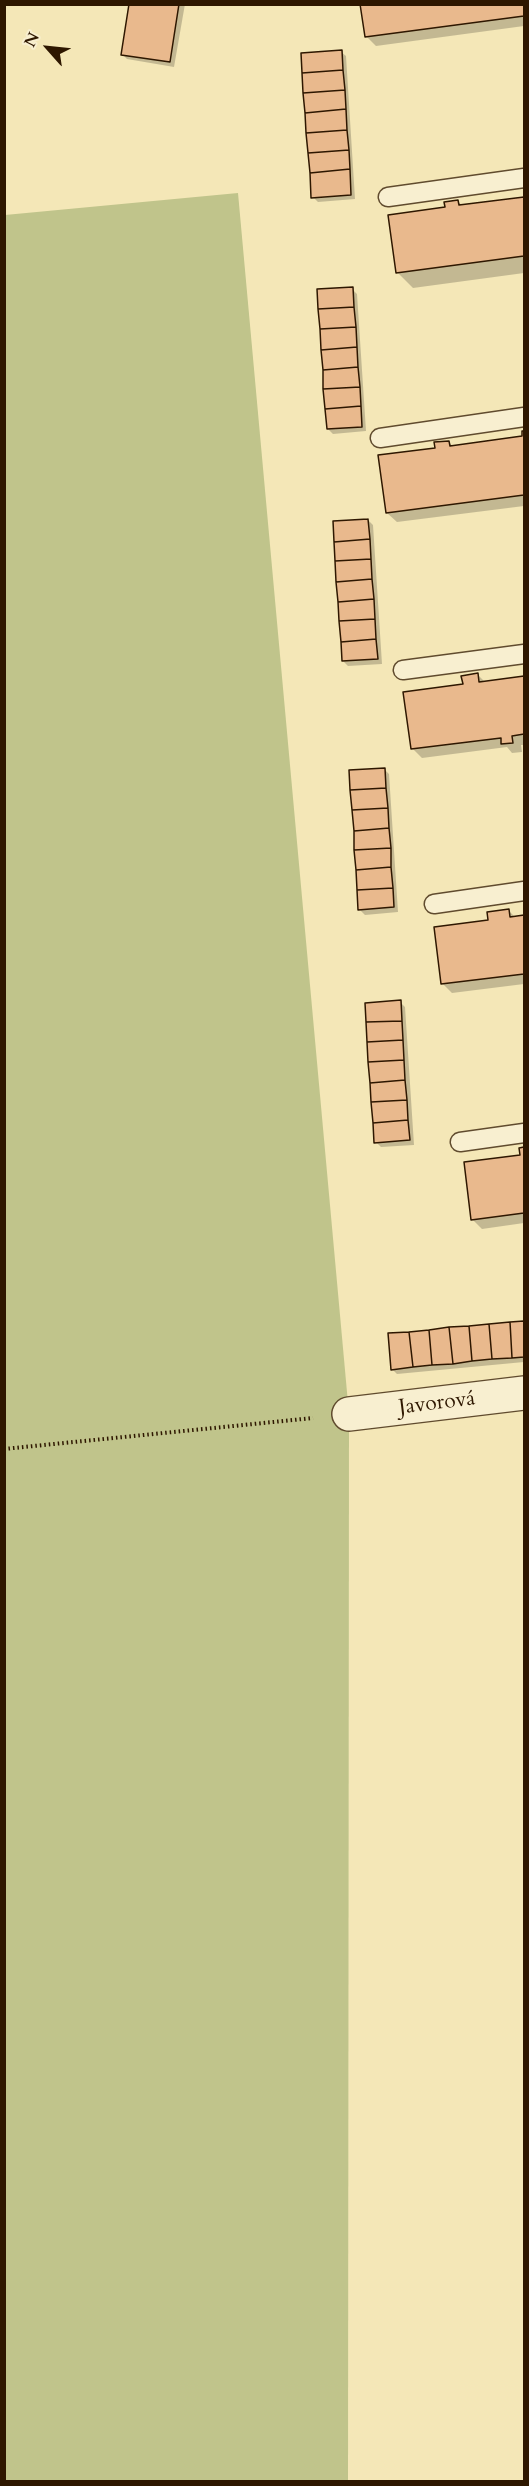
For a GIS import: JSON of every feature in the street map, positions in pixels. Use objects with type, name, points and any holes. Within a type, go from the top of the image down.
[{"type":"street","name":"Javorová","points":[[349,1414],[525,1393]]},
{"type":"lane","points":[[388,197],[525,178]]},
{"type":"lane","points":[[380,438],[525,417]]},
{"type":"lane","points":[[403,670],[525,654]]},
{"type":"lane","points":[[435,904],[525,891]]},
{"type":"lane","points":[[460,1142],[525,1133]]},
{"type":"path","points":[[4,1449],[349,1414]]},
{"type":"green space","points":[[238,193],[349,1414],[348,2481],[5,2482],[5,215]]},
{"type":"building","points":[[129,4],[179,4],[170,62],[121,55]]},
{"type":"building","points":[[360,4],[524,4],[524,16],[365,37]]},
{"type":"building","points":[[342,50],[343,70],[302,73],[301,53]]},
{"type":"building","points":[[343,70],[345,90],[303,93],[302,73]]},
{"type":"building","points":[[345,90],[346,109],[305,113],[303,93]]},
{"type":"building","points":[[346,109],[347,130],[306,133],[305,113]]},
{"type":"building","points":[[347,130],[349,150],[308,153],[306,133]]},
{"type":"building","points":[[349,150],[350,169],[310,173],[308,153]]},
{"type":"building","points":[[350,169],[351,195],[311,198],[310,173]]},
{"type":"building","points":[[524,197],[524,256],[396,273],[388,215],[445,207],[444,202],[458,200],[459,205]]},
{"type":"building","points":[[353,287],[354,307],[318,309],[317,289]]},
{"type":"building","points":[[354,307],[356,327],[320,329],[318,309]]},
{"type":"building","points":[[356,327],[357,347],[321,350],[320,329]]},
{"type":"building","points":[[357,347],[358,367],[323,370],[321,350]]},
{"type":"building","points":[[358,367],[360,387],[323,389],[323,370]]},
{"type":"building","points":[[360,387],[361,406],[325,409],[323,389]]},
{"type":"building","points":[[361,406],[362,427],[327,429],[325,409]]},
{"type":"building","points":[[522,431],[524,431],[524,495],[386,513],[378,455],[435,448],[434,442],[449,441],[450,446],[522,436]]},
{"type":"building","points":[[368,519],[370,539],[334,542],[333,521]]},
{"type":"building","points":[[370,539],[371,559],[335,561],[334,542]]},
{"type":"building","points":[[371,559],[372,579],[336,582],[335,561]]},
{"type":"building","points":[[372,579],[374,599],[338,602],[336,582]]},
{"type":"building","points":[[374,599],[375,619],[339,621],[338,602]]},
{"type":"building","points":[[375,619],[376,639],[341,642],[339,621]]},
{"type":"building","points":[[376,639],[378,659],[342,661],[341,642]]},
{"type":"building","points":[[478,673],[479,682],[524,676],[524,734],[512,736],[513,743],[501,744],[501,738],[411,749],[403,692],[463,684],[461,676]]},
{"type":"building","points":[[385,768],[386,788],[350,790],[349,770]]},
{"type":"building","points":[[386,788],[388,808],[352,810],[350,790]]},
{"type":"building","points":[[388,808],[389,828],[354,831],[352,810]]},
{"type":"building","points":[[389,828],[391,848],[354,850],[354,831]]},
{"type":"building","points":[[391,848],[391,867],[356,870],[354,850]]},
{"type":"building","points":[[391,867],[393,888],[357,890],[356,870]]},
{"type":"building","points":[[393,888],[394,907],[358,910],[357,890]]},
{"type":"building","points":[[509,909],[510,917],[524,915],[524,974],[441,984],[434,927],[488,920],[487,912]]},
{"type":"building","points":[[401,1000],[402,1021],[366,1022],[365,1003]]},
{"type":"building","points":[[402,1021],[403,1040],[367,1042],[366,1022]]},
{"type":"building","points":[[403,1040],[404,1060],[368,1062],[367,1042]]},
{"type":"building","points":[[404,1060],[405,1080],[370,1083],[368,1062]]},
{"type":"building","points":[[405,1080],[407,1100],[371,1102],[370,1083]]},
{"type":"building","points":[[407,1100],[408,1120],[373,1123],[371,1102]]},
{"type":"building","points":[[408,1120],[410,1140],[374,1143],[373,1123]]},
{"type":"building","points":[[524,1147],[524,1213],[471,1220],[464,1162],[520,1155],[519,1148]]},
{"type":"building","points":[[524,1321],[524,1357],[512,1358],[510,1322]]},
{"type":"building","points":[[510,1322],[512,1358],[492,1359],[489,1324]]},
{"type":"building","points":[[489,1324],[492,1359],[472,1361],[469,1326]]},
{"type":"building","points":[[469,1326],[472,1361],[453,1364],[449,1327]]},
{"type":"building","points":[[449,1327],[453,1364],[432,1365],[429,1330]]},
{"type":"building","points":[[429,1330],[432,1365],[413,1367],[409,1332]]},
{"type":"building","points":[[409,1332],[413,1367],[391,1370],[388,1333]]}]
